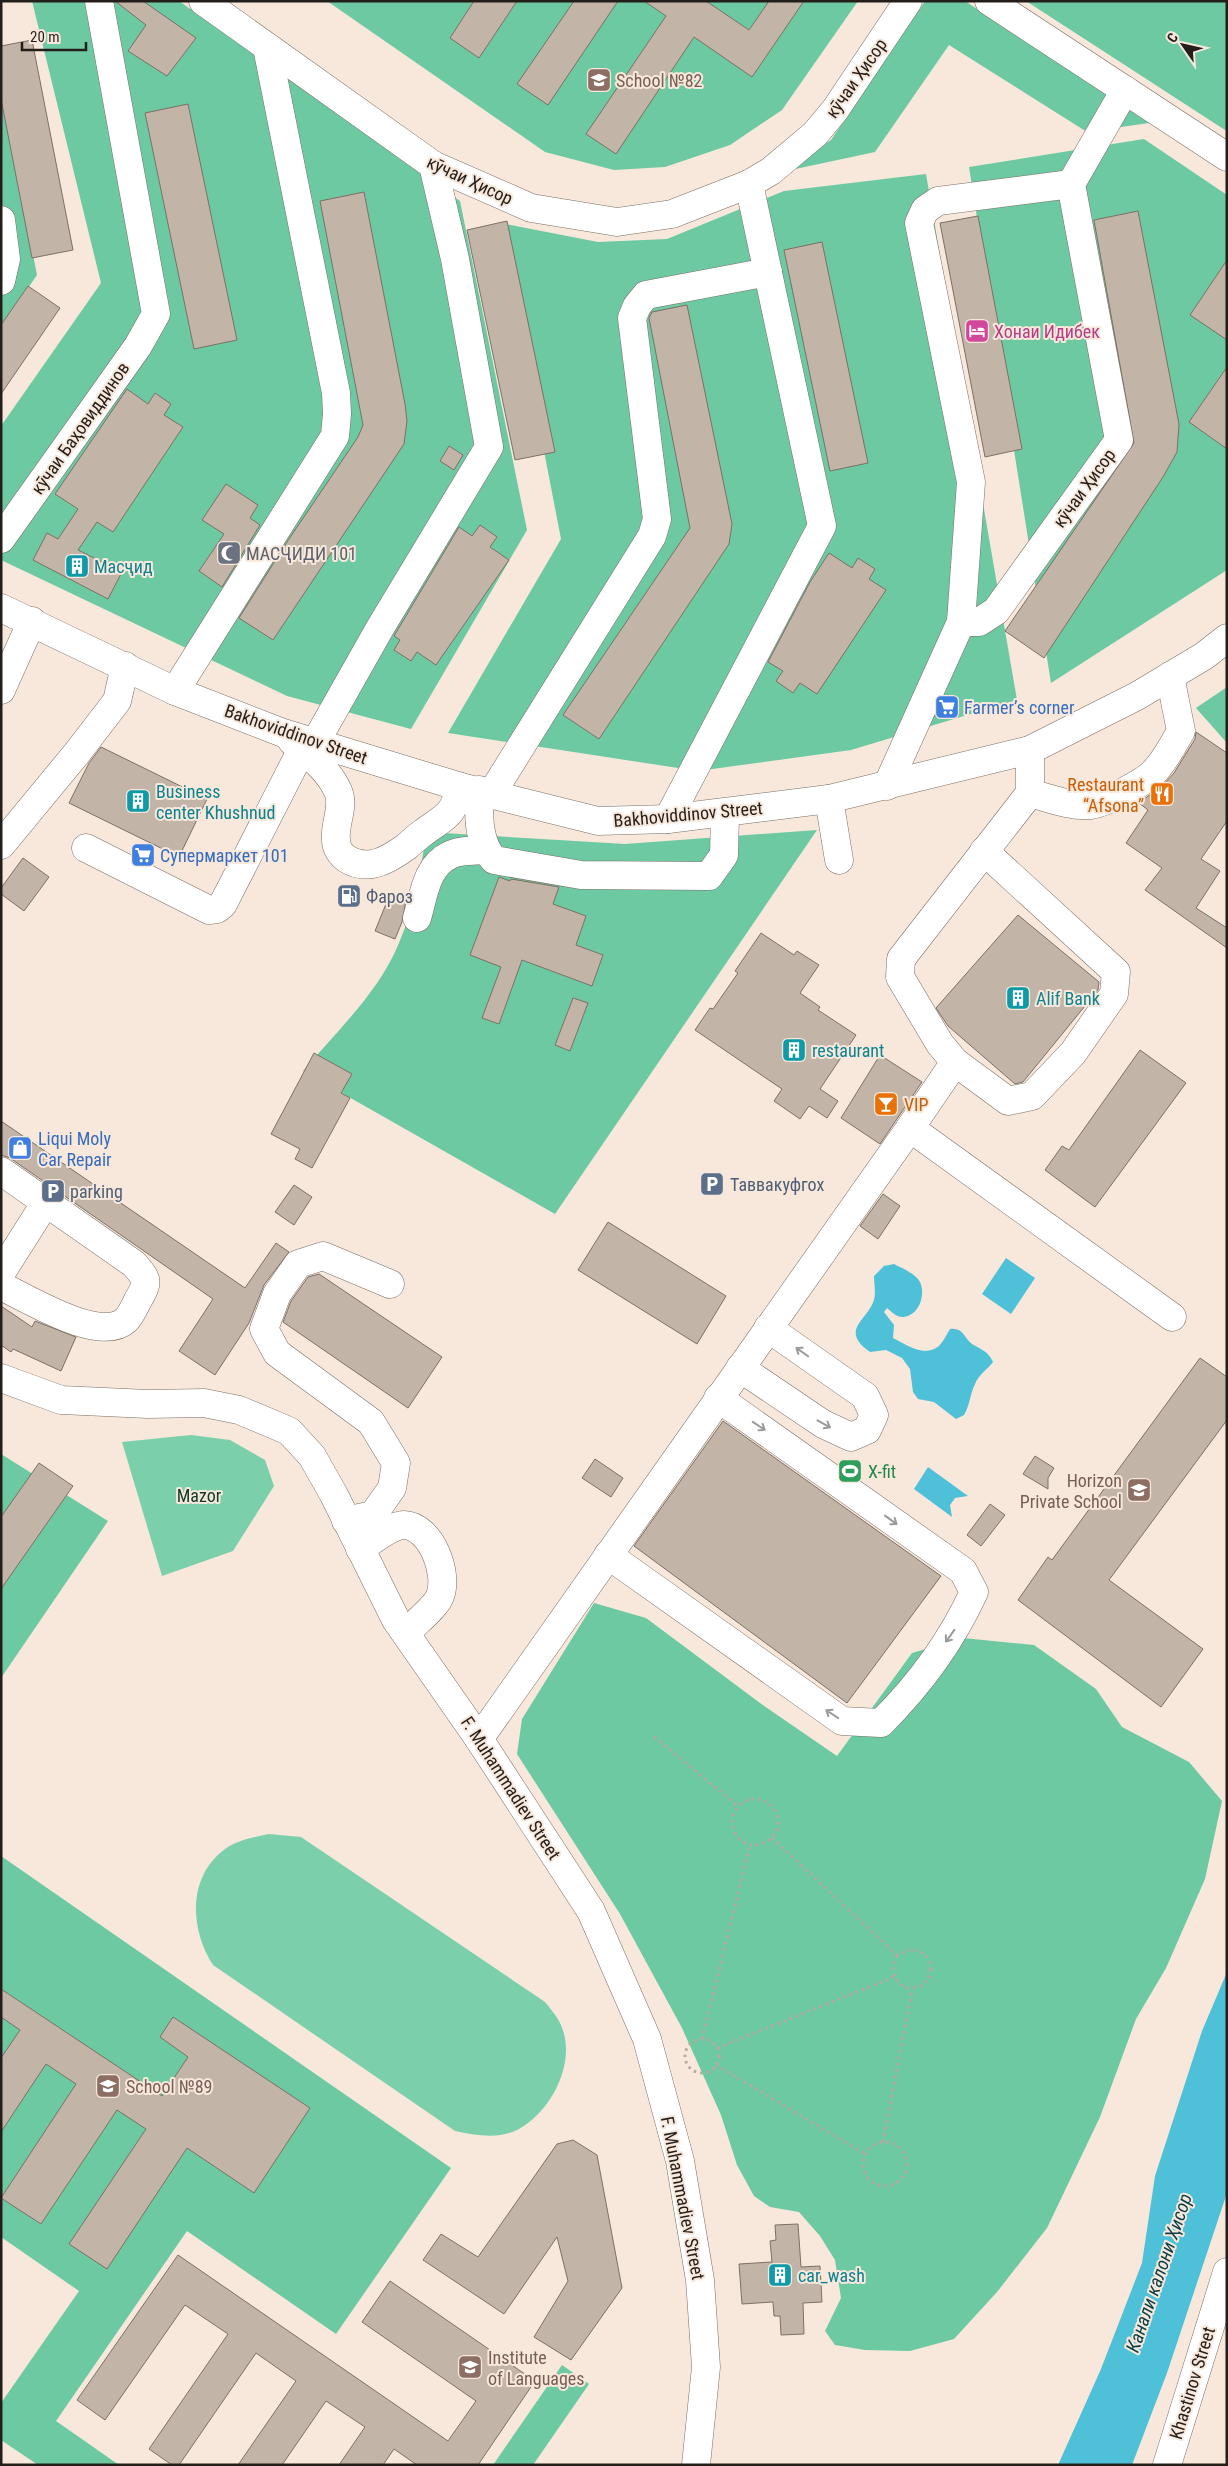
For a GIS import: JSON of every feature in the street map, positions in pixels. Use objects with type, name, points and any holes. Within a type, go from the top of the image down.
[{"type":"street","name":"кӯчаи Баҳовиддинов","points":[[1,540],[138,346],[156,314],[99,1]]},
{"type":"street","name":"кӯчаи Ҳисор","points":[[218,6],[267,47],[432,166],[531,208],[617,222],[672,214],[749,184],[771,171],[815,134],[835,110],[908,1]]},
{"type":"street","points":[[989,1],[1227,157]]},
{"type":"street","points":[[175,691],[335,436],[336,393],[267,47]]},
{"type":"street","points":[[887,786],[961,622],[971,482],[919,223],[925,210],[938,202],[1071,184],[1125,90]]},
{"type":"street","points":[[86,848],[209,910],[217,909],[223,904],[300,742],[380,628],[489,447],[455,258],[432,166]]},
{"type":"street","points":[[668,819],[822,526],[749,184]]},
{"type":"street","name":"кӯчаи Ҳисор","points":[[961,622],[979,622],[996,610],[1118,440],[1071,184]]},
{"type":"street","points":[[1,220],[6,258],[1,280]]},
{"type":"street","points":[[300,742],[322,766],[339,792],[340,808],[336,824],[336,842],[341,855],[357,865],[373,864],[393,855],[444,820],[454,807],[478,790],[652,536],[657,519],[632,318],[637,306],[646,295],[768,272]]},
{"type":"street","points":[[1,598],[32,621]]},
{"type":"street","name":"Bakhoviddinov Street","points":[[1,608],[32,621],[175,691],[300,742],[598,821],[668,819],[725,814],[829,799],[1030,750],[1137,696],[1227,638]]},
{"type":"street","points":[[1,616],[32,621]]},
{"type":"street","points":[[1,690],[32,621]]},
{"type":"street","points":[[1,845],[78,753],[116,701],[125,666]]},
{"type":"street","points":[[1030,793],[1070,803],[1091,805],[1109,798],[1152,774],[1168,753],[1181,731],[1170,676]]},
{"type":"street","points":[[984,851],[1116,972],[1114,994],[1073,1053],[1032,1096],[1008,1101],[955,1062],[940,1044],[900,977],[901,958],[984,851],[1030,793],[1030,750]]},
{"type":"street","points":[[478,790],[479,822],[485,850],[494,860],[581,875],[709,876],[724,855],[725,814]]},
{"type":"street","points":[[829,799],[839,860]]},
{"type":"street","points":[[417,918],[430,872],[438,862],[451,854],[485,850]]},
{"type":"street","points":[[479,1739],[955,1062]]},
{"type":"street","points":[[910,1128],[1172,1316]]},
{"type":"street","points":[[1,1171],[134,1264],[146,1278],[146,1287],[126,1320],[113,1326],[96,1326],[75,1322],[1,1286]]},
{"type":"street","points":[[1,1273],[46,1202]]},
{"type":"street","points":[[346,1521],[373,1515],[392,1488],[396,1463],[371,1422],[277,1353],[264,1329],[277,1294],[298,1264],[323,1256],[390,1284]]},
{"type":"street","points":[[740,1368],[823,1424],[851,1437],[867,1430],[874,1415],[866,1396],[768,1328]]},
{"type":"street","name":"F. Muhammadiev Street","points":[[1,1378],[61,1400],[148,1404],[204,1403],[239,1410],[289,1431],[312,1456],[396,1620],[479,1739],[591,1911],[647,2039],[680,2161],[700,2280],[706,2367],[696,2465]]},
{"type":"street","points":[[608,1555],[842,1721],[881,1723],[909,1695],[960,1622],[974,1592],[963,1571],[718,1398]]},
{"type":"street","points":[[360,1549],[382,1534],[403,1525],[416,1528],[438,1554],[444,1581],[439,1598],[406,1633]]},
{"type":"street","name":"Khastinov Street","points":[[1167,2465],[1227,2272]]},
{"type":"path","points":[[654,1737],[738,1806]]},
{"type":"path","points":[[752,1798],[768,1802],[774,1807],[778,1823],[772,1838],[758,1845],[742,1842],[733,1829],[731,1821],[738,1806],[752,1798]]},
{"type":"path","points":[[772,1838],[898,1956]]},
{"type":"path","points":[[702,2039],[750,1845]]},
{"type":"path","points":[[919,1951],[930,1962],[932,1969],[926,1983],[912,1989],[898,1984],[894,1978],[893,1962],[898,1956],[904,1952],[919,1951]]},
{"type":"path","points":[[717,2048],[894,1978]]},
{"type":"path","points":[[883,2142],[912,1989]]},
{"type":"path","points":[[702,2039],[714,2043],[717,2048],[720,2057],[716,2065],[705,2072],[697,2072],[687,2062],[688,2047],[693,2042],[702,2039]]},
{"type":"path","points":[[716,2065],[865,2154]]},
{"type":"path","points":[[883,2142],[895,2144],[906,2158],[907,2166],[899,2181],[882,2186],[874,2184],[863,2170],[865,2154],[871,2147],[883,2142]]},
{"type":"green space","points":[[32,1],[179,1],[460,201],[527,530],[411,729],[287,696],[1,560],[1,426],[101,283]]},
{"type":"green space","name":"School №82","points":[[327,1],[858,1],[782,110],[730,145],[665,167],[614,170],[545,152]]},
{"type":"green space","points":[[925,1],[965,1],[1149,123],[1087,132],[949,45],[875,152],[786,171],[831,140]]},
{"type":"green space","points":[[1026,1],[1227,1],[1227,131],[1225,130]]},
{"type":"green space","points":[[1,92],[37,275],[1,327]]},
{"type":"green space","points":[[1144,139],[1227,195],[1227,570],[1051,683],[969,167]]},
{"type":"green space","points":[[926,174],[1017,700],[851,750],[698,771],[448,733],[561,539],[500,223],[598,242],[667,239],[784,191]]},
{"type":"green space","points":[[1227,687],[1227,743],[1196,708]]},
{"type":"green space","points":[[817,830],[555,1214],[303,1071],[369,994],[391,961],[413,903],[427,832],[625,844]]},
{"type":"green space","name":"Mazor","points":[[191,1435],[230,1440],[265,1460],[274,1486],[233,1551],[162,1576],[122,1442]]},
{"type":"green space","points":[[1,1454],[108,1521],[1,1678]]},
{"type":"green space","points":[[594,1603],[646,1618],[760,1703],[837,1756],[912,1653],[963,1638],[1034,1645],[1096,1689],[1122,1727],[1189,1762],[1222,1801],[1205,1879],[1166,1968],[1136,2019],[1100,2117],[1047,2228],[997,2292],[954,2339],[910,2351],[865,2350],[835,2345],[825,2331],[841,2298],[835,2260],[820,2236],[799,2212],[770,2207],[754,2196],[737,2165],[721,2115],[682,2028],[620,1914],[517,1754],[522,1719]]},
{"type":"green space","points":[[269,1834],[301,1837],[545,2002],[559,2021],[564,2035],[566,2051],[564,2066],[552,2096],[531,2120],[519,2129],[503,2135],[487,2136],[455,2131],[213,1965],[205,1951],[197,1920],[196,1904],[198,1889],[204,1874],[225,1849],[246,1839]]},
{"type":"green space","points":[[1,1856],[451,2168],[336,2334],[187,2231],[56,2421],[119,2465],[38,2465],[1,2440],[1,2403],[79,2291],[1,2237]]},
{"type":"green space","points":[[562,2365],[589,2384],[533,2465],[493,2465]]},
{"type":"water","points":[[1006,1258],[1035,1278],[1011,1314],[982,1294]]},
{"type":"water","points":[[894,1264],[918,1279],[922,1287],[922,1298],[914,1313],[904,1317],[899,1317],[887,1308],[884,1312],[894,1325],[893,1338],[910,1347],[927,1351],[939,1346],[950,1329],[954,1329],[961,1331],[969,1342],[987,1353],[993,1362],[977,1381],[964,1415],[956,1419],[934,1402],[918,1399],[913,1392],[910,1369],[902,1358],[886,1350],[870,1352],[857,1338],[856,1331],[858,1326],[874,1300],[874,1276],[884,1266]]},
{"type":"water","points":[[928,1467],[968,1496],[955,1498],[950,1505],[952,1517],[914,1489]]},
{"type":"water","name":"Канали калони Ҳисор","points":[[1227,1972],[1227,2193],[1167,2373],[1132,2465],[1058,2465],[1101,2369],[1142,2263],[1155,2176],[1202,2031]]},
{"type":"building","points":[[115,1],[143,1],[196,38],[167,76],[128,51],[146,25]]},
{"type":"building","points":[[474,1],[517,1],[479,58],[450,38]]},
{"type":"building","name":"School №82","points":[[574,1],[618,1],[548,105],[517,84]]},
{"type":"building","name":"School №82","points":[[644,1],[706,1],[749,30],[769,1],[804,1],[752,77],[694,37],[616,154],[586,134],[666,16]]},
{"type":"building","points":[[32,40],[73,250],[32,258],[1,99],[1,46]]},
{"type":"building","points":[[188,104],[237,340],[194,349],[145,113]]},
{"type":"building","points":[[364,192],[405,404],[407,421],[404,444],[273,640],[239,618],[287,542],[358,437],[363,425],[320,201]]},
{"type":"building","points":[[1138,211],[1179,424],[1177,452],[1163,477],[1044,658],[1005,631],[1134,443],[1094,220]]},
{"type":"building","points":[[978,216],[1022,449],[985,457],[940,223]]},
{"type":"building","points":[[507,221],[555,452],[515,460],[467,230]]},
{"type":"building","points":[[822,242],[868,463],[830,471],[784,250]]},
{"type":"building","points":[[1227,260],[1227,340],[1190,315]]},
{"type":"building","points":[[28,286],[60,308],[1,394],[1,325]]},
{"type":"building","points":[[687,305],[732,524],[729,544],[599,739],[563,715],[690,528],[649,318],[652,312]]},
{"type":"building","points":[[1227,367],[1227,449],[1189,422]]},
{"type":"building","points":[[127,389],[148,404],[155,393],[171,404],[164,415],[183,427],[113,532],[97,522],[78,550],[122,572],[108,599],[33,560],[47,533],[58,539],[78,509],[55,494]]},
{"type":"building","points":[[449,446],[463,455],[454,470],[440,461]]},
{"type":"building","name":"МАСҶИДИ 101","points":[[226,484],[258,505],[250,518],[260,525],[222,587],[199,571],[224,534],[202,520]]},
{"type":"building","points":[[480,525],[497,537],[490,547],[509,560],[436,665],[417,652],[411,661],[394,650],[400,640],[394,636],[459,527],[472,536]]},
{"type":"building","points":[[829,553],[852,568],[858,558],[875,569],[869,579],[886,590],[817,694],[800,683],[793,693],[776,681],[783,671],[768,662],[810,582]]},
{"type":"building","points":[[1196,732],[1227,753],[1227,821],[1201,859],[1220,871],[1196,908],[1227,928],[1227,948],[1145,890],[1162,868],[1126,843],[1148,810],[1139,803],[1163,785],[1174,773],[1195,739]]},
{"type":"building","name":"Business center Khushnud","points":[[101,747],[207,799],[179,857],[69,803],[89,763]]},
{"type":"building","points":[[23,858],[49,877],[24,911],[1,894],[1,888]]},
{"type":"building","points":[[499,877],[510,881],[511,879],[559,887],[553,904],[586,916],[576,945],[603,955],[592,986],[522,960],[499,1024],[482,1018],[501,967],[470,955]]},
{"type":"building","points":[[390,894],[406,900],[402,922],[395,939],[375,931]]},
{"type":"building","name":"Alif Bank","points":[[1018,915],[1099,982],[1098,990],[1023,1082],[1015,1084],[948,1026],[936,1008]]},
{"type":"building","name":"restaurant","points":[[761,933],[794,955],[797,951],[819,965],[800,993],[820,1007],[818,1010],[856,1035],[820,1089],[838,1101],[827,1118],[809,1106],[800,1119],[774,1101],[782,1089],[695,1030],[710,1008],[713,1009],[738,973],[735,971]]},
{"type":"building","points":[[573,998],[588,1003],[570,1051],[555,1045]]},
{"type":"building","points":[[1140,1050],[1186,1083],[1095,1207],[1045,1170],[1062,1146],[1069,1150]]},
{"type":"building","points":[[314,1053],[352,1074],[341,1093],[350,1098],[312,1168],[295,1159],[300,1149],[271,1134]]},
{"type":"building","name":"VIP","points":[[880,1055],[922,1082],[880,1144],[841,1118]]},
{"type":"building","points":[[1,1121],[245,1288],[276,1243],[289,1252],[264,1285],[249,1323],[215,1375],[179,1351],[213,1299],[10,1158],[1,1155]]},
{"type":"building","points":[[294,1185],[312,1197],[294,1225],[275,1212]]},
{"type":"building","points":[[883,1194],[900,1206],[878,1239],[860,1226]]},
{"type":"building","points":[[608,1222],[726,1296],[697,1344],[578,1270]]},
{"type":"building","points":[[319,1274],[442,1357],[408,1408],[283,1322],[291,1301],[308,1277]]},
{"type":"building","points":[[1,1306],[32,1327],[35,1321],[76,1337],[61,1371],[13,1349],[11,1352],[1,1345]]},
{"type":"building","points":[[1200,1358],[1227,1377],[1227,1420],[1109,1580],[1203,1649],[1161,1707],[1018,1600],[1048,1557],[1052,1560]]},
{"type":"building","points":[[723,1421],[941,1576],[847,1703],[634,1546]]},
{"type":"building","points":[[1035,1456],[1054,1468],[1048,1478],[1048,1489],[1023,1474]]},
{"type":"building","points":[[595,1459],[623,1478],[611,1497],[582,1478]]},
{"type":"building","points":[[39,1463],[73,1486],[1,1589],[1,1517]]},
{"type":"building","points":[[990,1504],[1005,1515],[981,1546],[967,1535]]},
{"type":"building","points":[[1,1989],[162,2096],[188,2057],[160,2037],[173,2017],[310,2108],[254,2193],[187,2148],[107,2269],[69,2244],[146,2129],[117,2110],[41,2224],[1,2198],[76,2084],[46,2064],[1,2132],[1,2058],[20,2030],[1,2017]]},
{"type":"building","points":[[573,2140],[597,2155],[622,2288],[571,2360],[534,2337],[568,2281],[557,2237],[504,2314],[423,2260],[441,2234],[478,2257],[557,2144]]},
{"type":"building","name":"car_wash","points":[[798,2224],[801,2267],[820,2266],[822,2302],[803,2303],[804,2334],[781,2335],[780,2316],[774,2316],[773,2302],[742,2304],[739,2264],[772,2262],[770,2241],[776,2240],[775,2225]]},
{"type":"building","name":"Institute of Languages","points":[[178,2255],[448,2441],[476,2401],[362,2322],[390,2281],[535,2381],[478,2465],[417,2465],[394,2449],[383,2465],[339,2465],[365,2427],[326,2401],[282,2465],[238,2465],[296,2381],[256,2353],[179,2465],[172,2465],[149,2449],[228,2334],[185,2305],[105,2420],[77,2400]]},
{"type":"place","name":"School №82","points":[[599,80]]},
{"type":"place","name":"Хонаи Идибек","points":[[977,331]]},
{"type":"place","name":"МАСҶИДИ 101","points":[[229,553]]},
{"type":"place","name":"Масҷид","points":[[77,566]]},
{"type":"place","name":"Farmer’s corner","points":[[947,707]]},
{"type":"place","name":"Restaurant “Afsona”","points":[[1162,794]]},
{"type":"place","name":"Business center Khushnud","points":[[138,801]]},
{"type":"place","name":"Супермаркет 101","points":[[143,855]]},
{"type":"place","name":"Фароз","points":[[349,896]]},
{"type":"place","name":"Alif Bank","points":[[1018,998]]},
{"type":"place","name":"restaurant","points":[[794,1050]]},
{"type":"place","name":"VIP","points":[[886,1104]]},
{"type":"place","name":"Liqui Moly Car Repair","points":[[20,1148]]},
{"type":"place","name":"Таввакуфгох","points":[[712,1184]]},
{"type":"place","name":"parking","points":[[53,1191]]},
{"type":"place","name":"X-fit","points":[[850,1471]]},
{"type":"place","name":"Horizon Private School","points":[[1139,1490]]},
{"type":"place","name":"School №89","points":[[108,2086]]},
{"type":"place","name":"car_wash","points":[[780,2275]]},
{"type":"place","name":"Institute of Languages","points":[[470,2367]]}]
